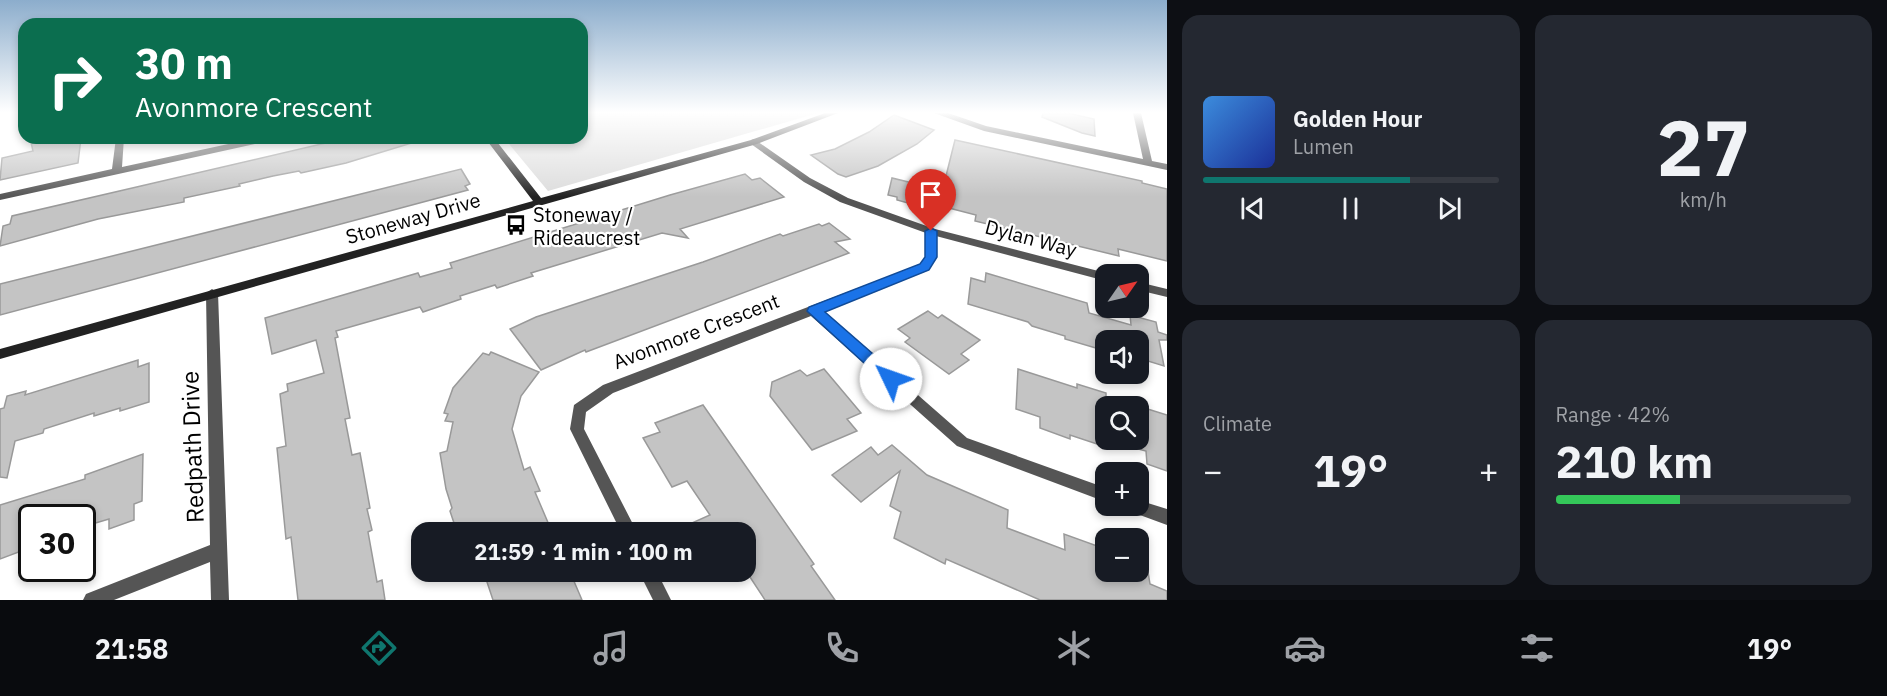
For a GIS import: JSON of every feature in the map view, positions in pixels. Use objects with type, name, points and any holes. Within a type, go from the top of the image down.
[{"type":"street","name":"Stoneway Drive","points":[[0,354],[757,141]]},
{"type":"street","points":[[1045,141],[1167,167]]},
{"type":"street","points":[[1143,141],[1148,163]]},
{"type":"street","name":"Dylan Way","points":[[754,142],[807,180],[844,200],[931,231],[1095,274]]},
{"type":"street","points":[[117,171],[119,144]]},
{"type":"street","points":[[0,197],[241,144]]},
{"type":"street","points":[[494,144],[538,201]]},
{"type":"street","name":"Avonmore Crescent","points":[[623,522],[577,429],[579,409],[608,389],[925,267],[931,257],[931,231]]},
{"type":"street","points":[[1149,289],[1167,293]]},
{"type":"street","name":"Redpath Drive","points":[[212,294],[220,600]]},
{"type":"street","points":[[814,311],[962,442],[1095,491]]},
{"type":"street","points":[[1149,511],[1167,517]]},
{"type":"street","points":[[92,600],[219,550]]},
{"type":"street","points":[[653,582],[662,600]]},
{"type":"shaded area","points":[[588,141],[721,141],[548,191],[509,144],[588,144]]},
{"type":"building","points":[[851,141],[921,141],[878,166],[846,177],[811,155],[835,149]]},
{"type":"building","points":[[955,141],[960,141],[1142,181],[1142,183],[1167,189],[1167,261],[1118,249],[1119,256],[975,221],[976,215],[945,207],[944,213],[897,200],[897,197],[888,195],[892,178],[929,187],[931,181],[944,184]]},
{"type":"building","points":[[31,144],[80,144],[78,163],[0,180],[2,158],[33,151]]},
{"type":"building","points":[[321,144],[408,144],[346,163],[239,184],[240,186],[184,198],[184,202],[98,219],[0,246],[3,226],[10,224],[12,216]]},
{"type":"building","points":[[461,169],[470,184],[465,186],[468,190],[0,315],[0,284]]},
{"type":"building","points":[[745,174],[752,180],[760,178],[784,197],[680,229],[688,238],[662,233],[531,273],[533,276],[497,288],[495,285],[460,296],[461,299],[423,312],[420,307],[336,331],[338,337],[335,338],[350,418],[345,419],[352,455],[360,453],[370,508],[367,509],[372,530],[368,532],[377,582],[382,580],[385,600],[298,600],[291,537],[286,539],[277,448],[286,446],[280,394],[288,391],[287,384],[324,373],[316,340],[272,354],[265,318],[418,273],[420,277],[452,268],[450,263]]},
{"type":"building","points":[[829,223],[850,239],[835,242],[849,253],[586,352],[585,350],[541,370],[510,329],[536,317],[780,234],[783,236]]},
{"type":"building","points":[[986,273],[1087,303],[1089,313],[1095,315],[1095,318],[1106,318],[1131,325],[1130,318],[1156,322],[1158,332],[1167,335],[1167,340],[1159,340],[1164,366],[1149,361],[1149,330],[1095,330],[1095,348],[1065,339],[1065,336],[1032,326],[1028,322],[968,304],[971,278],[985,282]]},
{"type":"building","points":[[928,311],[938,318],[942,315],[980,340],[961,354],[969,360],[949,374],[905,342],[910,338],[898,329]]},
{"type":"building","points":[[491,352],[539,372],[521,396],[512,429],[524,470],[530,467],[540,491],[535,492],[548,522],[454,522],[440,453],[447,451],[453,422],[445,421],[448,414],[444,413],[453,388],[483,353],[489,355]]},
{"type":"building","points":[[138,360],[138,367],[149,363],[149,402],[120,411],[120,408],[94,416],[94,413],[44,429],[43,433],[15,441],[7,478],[0,477],[0,409],[4,408],[7,396],[26,391],[25,395]]},
{"type":"building","points":[[824,369],[861,413],[847,419],[857,431],[812,450],[770,396],[772,382],[800,370],[807,376]]},
{"type":"building","points":[[1018,369],[1077,388],[1077,384],[1106,393],[1106,396],[1095,396],[1095,443],[1070,435],[1070,439],[1040,428],[1040,417],[1016,409]]},
{"type":"building","points":[[703,405],[814,564],[811,566],[835,600],[765,600],[753,582],[756,582],[756,522],[694,522],[710,515],[687,481],[672,487],[643,438],[660,432],[655,423]]},
{"type":"building","points":[[1149,409],[1167,415],[1167,471],[1149,465],[1146,451],[1142,450],[1149,450]]},
{"type":"building","points":[[892,445],[927,475],[1008,510],[1007,528],[1065,550],[1064,534],[1095,545],[1095,582],[1149,582],[1149,578],[1150,584],[1167,591],[1167,600],[1040,600],[946,559],[945,564],[894,538],[901,512],[890,506],[900,471],[861,502],[832,475],[871,447],[878,455]]},
{"type":"building","points":[[143,454],[142,501],[134,504],[134,520],[109,529],[109,519],[96,523],[96,504],[18,504],[18,552],[0,559],[0,505],[85,479],[85,475]]},
{"type":"building","points":[[487,582],[574,582],[582,600],[493,600]]},
{"type":"place","name":"Stoneway / Rideaucrest","points":[[516,225]]},
{"type":"route","points":[[891,379],[814,311],[925,267],[931,257],[931,231]]}]
